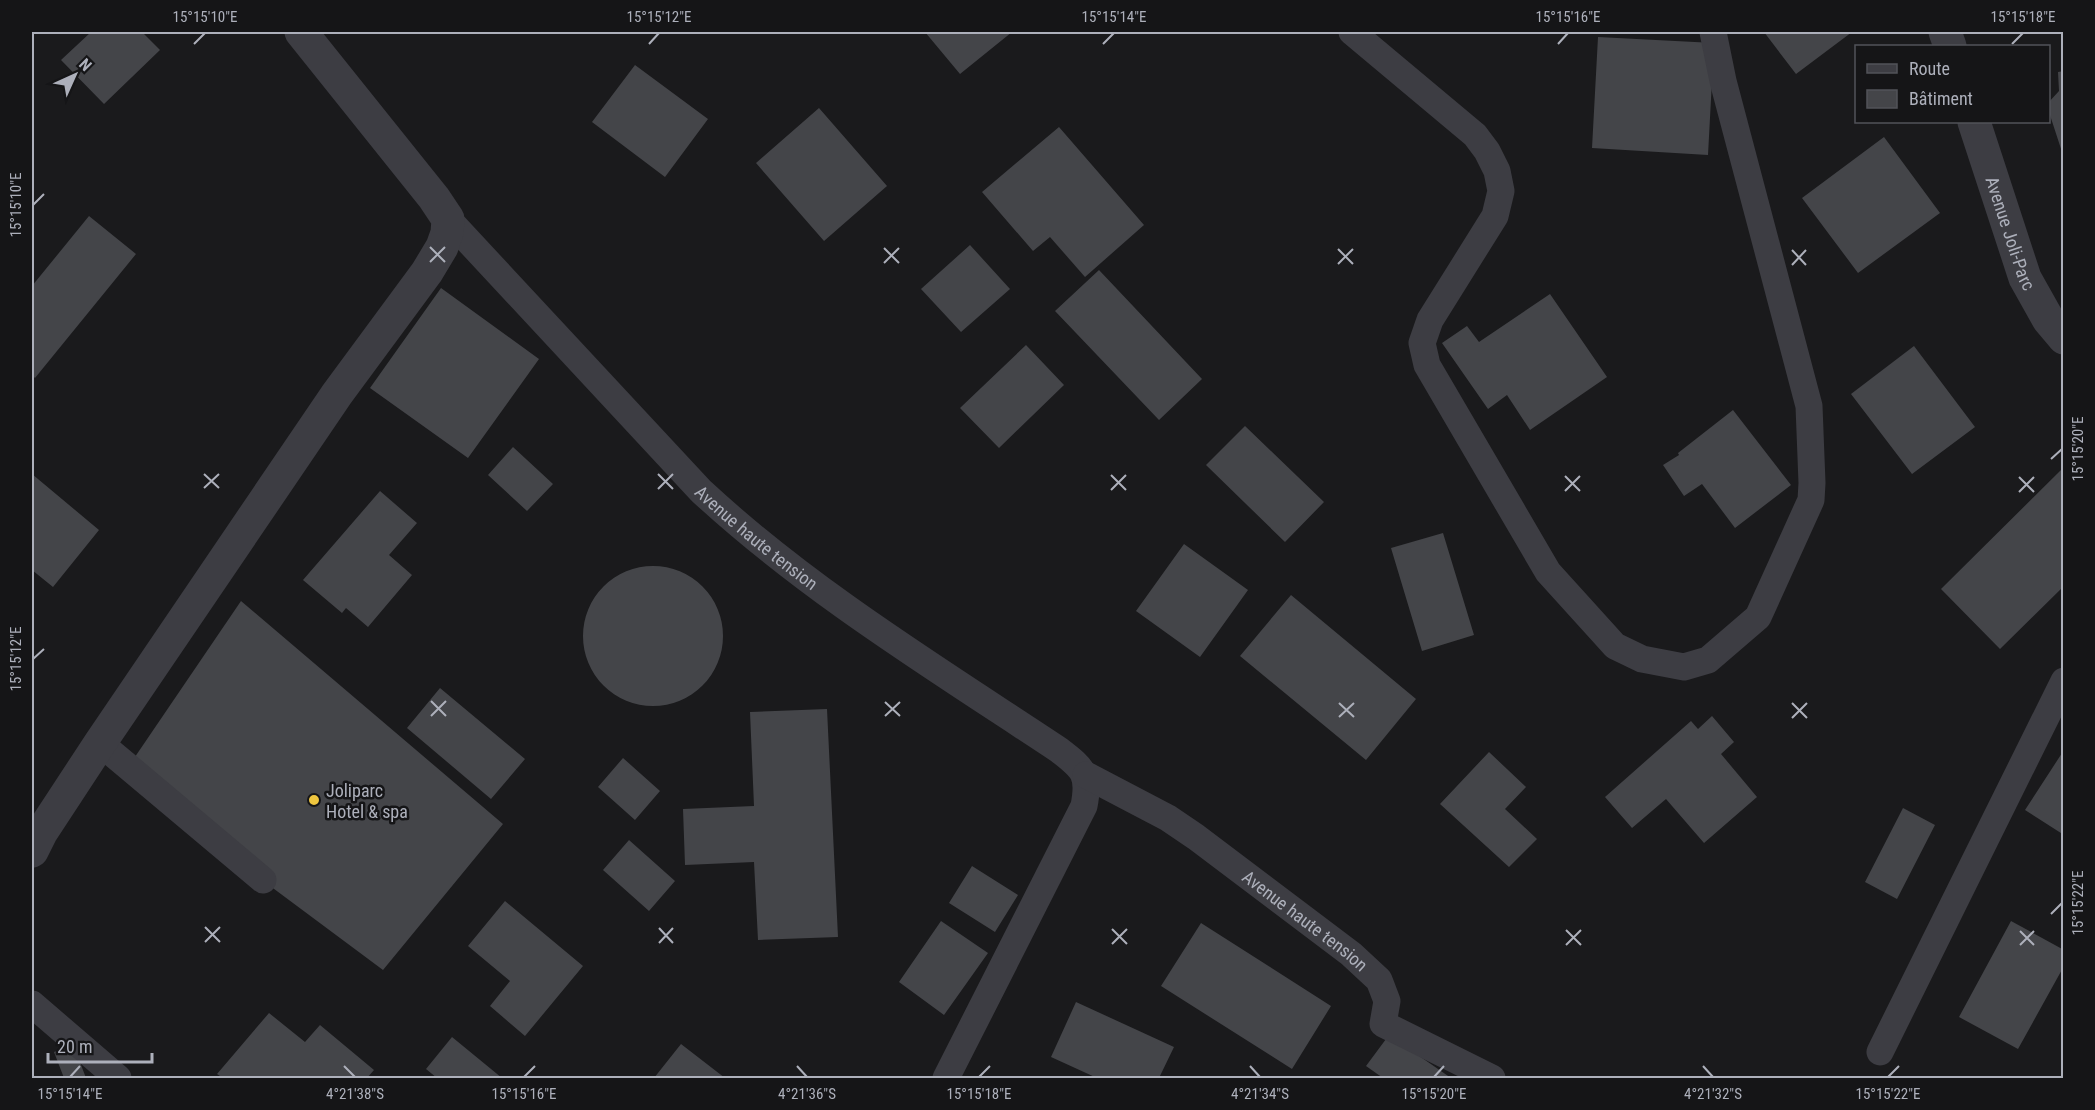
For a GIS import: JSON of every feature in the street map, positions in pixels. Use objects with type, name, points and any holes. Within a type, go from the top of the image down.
[{"type":"street","points":[[32,851],[41,833],[100,743],[337,394],[427,272],[442,247],[447,233],[448,219],[434,198],[301,32]]},
{"type":"street","points":[[1352,32],[1475,135],[1487,151],[1497,171],[1501,191],[1495,216],[1430,320],[1422,344],[1427,366],[1548,572],[1615,646],[1642,660],[1684,666],[1708,660],[1758,617],[1811,500],[1812,483],[1809,406],[1723,81],[1713,32]]},
{"type":"street","name":"Avenue Joli-Parc","points":[[1974,123],[2025,278],[2048,319],[2064,338]]},
{"type":"street","name":"Avenue haute tension","points":[[448,219],[701,491],[736,524],[883,633],[1059,750],[1076,763],[1086,775],[1168,818],[1196,837],[1351,954],[1379,980],[1387,1001],[1383,1024],[1492,1078]]},
{"type":"street","points":[[1880,1052],[2064,681]]},
{"type":"street","points":[[100,743],[263,880]]},
{"type":"street","points":[[946,1078],[1084,806],[1088,789],[1086,775]]},
{"type":"street","points":[[32,1004],[118,1078]]},
{"type":"building","points":[[91,32],[142,32],[160,50],[104,104],[61,60]]},
{"type":"building","points":[[925,32],[1012,32],[960,74]]},
{"type":"building","points":[[1764,32],[1852,32],[1796,74]]},
{"type":"building","points":[[1598,37],[1714,43],[1708,155],[1592,148]]},
{"type":"building","points":[[635,65],[708,119],[665,177],[592,122]]},
{"type":"building","points":[[2064,71],[2064,155],[2050,115],[2050,101],[2059,91],[2058,72]]},
{"type":"building","points":[[819,108],[887,186],[824,241],[756,163]]},
{"type":"building","points":[[1059,127],[1144,225],[1085,277],[1050,237],[1033,251],[982,192]]},
{"type":"building","points":[[1884,137],[1940,213],[1858,273],[1802,198]]},
{"type":"building","points":[[89,216],[136,254],[35,378],[32,375],[32,286]]},
{"type":"building","points":[[970,245],[1010,289],[961,332],[921,289]]},
{"type":"building","points":[[1099,270],[1202,379],[1159,420],[1055,311]]},
{"type":"building","points":[[441,288],[539,359],[468,458],[370,388]]},
{"type":"building","points":[[1550,294],[1607,377],[1530,430],[1507,395],[1488,409],[1442,343],[1467,326],[1479,342]]},
{"type":"building","points":[[1026,345],[1064,385],[999,448],[960,408]]},
{"type":"building","points":[[1914,346],[1975,427],[1912,474],[1851,394]]},
{"type":"building","points":[[1733,410],[1791,485],[1735,528],[1702,484],[1684,496],[1663,465],[1679,455],[1678,453]]},
{"type":"building","points":[[1245,426],[1324,502],[1285,542],[1206,465]]},
{"type":"building","points":[[513,447],[553,484],[527,511],[488,475]]},
{"type":"building","points":[[2061,470],[2064,472],[2064,586],[2000,649],[1941,589]]},
{"type":"building","points":[[32,474],[99,530],[53,587],[32,570]]},
{"type":"building","points":[[380,491],[417,523],[389,555],[412,575],[368,627],[346,608],[342,613],[303,580]]},
{"type":"building","points":[[1443,533],[1474,635],[1422,651],[1391,548]]},
{"type":"building","points":[[1184,544],[1248,590],[1200,657],[1136,611]]},
{"type":"building","points":[[653,566],[680,572],[692,578],[702,587],[711,597],[717,609],[723,636],[717,663],[711,675],[702,685],[692,694],[680,700],[653,706],[626,700],[614,694],[604,685],[595,675],[589,663],[583,636],[589,609],[595,597],[604,587],[614,578],[626,572]]},
{"type":"building","points":[[1291,595],[1416,699],[1366,760],[1240,656]]},
{"type":"building","name":"Joliparc Hotel & spa","points":[[241,601],[503,824],[383,970],[122,776]]},
{"type":"building","points":[[440,688],[525,759],[491,799],[407,728]]},
{"type":"building","points":[[827,709],[838,937],[758,940],[754,862],[685,865],[683,809],[754,806],[750,712]]},
{"type":"building","points":[[1712,716],[1734,742],[1721,754],[1757,797],[1704,843],[1666,799],[1632,828],[1605,797],[1691,721],[1698,729]]},
{"type":"building","points":[[2064,750],[2064,835],[2025,810]]},
{"type":"building","points":[[1489,752],[1526,787],[1505,809],[1537,839],[1509,867],[1440,804]]},
{"type":"building","points":[[623,758],[660,791],[635,820],[598,787]]},
{"type":"building","points":[[1903,808],[1935,825],[1897,899],[1865,882]]},
{"type":"building","points":[[629,840],[675,881],[649,911],[603,870]]},
{"type":"building","points":[[972,866],[1018,895],[995,932],[949,903]]},
{"type":"building","points":[[505,901],[583,966],[525,1036],[490,1006],[510,981],[468,946]]},
{"type":"building","points":[[941,921],[988,953],[944,1015],[899,982]]},
{"type":"building","points":[[2011,921],[2064,950],[2064,966],[2018,1049],[1959,1017]]},
{"type":"building","points":[[1201,923],[1331,1006],[1292,1069],[1161,986]]},
{"type":"building","points":[[1076,1002],[1174,1047],[1159,1078],[1097,1078],[1051,1057]]},
{"type":"building","points":[[269,1013],[305,1042],[320,1025],[374,1070],[367,1078],[223,1078],[217,1074]]},
{"type":"building","points":[[1389,1035],[1451,1078],[1383,1078],[1366,1066]]},
{"type":"building","points":[[452,1037],[502,1078],[437,1078],[426,1069]]},
{"type":"building","points":[[73,1044],[86,1078],[64,1078],[54,1052]]},
{"type":"building","points":[[681,1044],[725,1078],[654,1078]]},
{"type":"place","name":"Joliparc Hotel & spa","points":[[314,800]]}]
